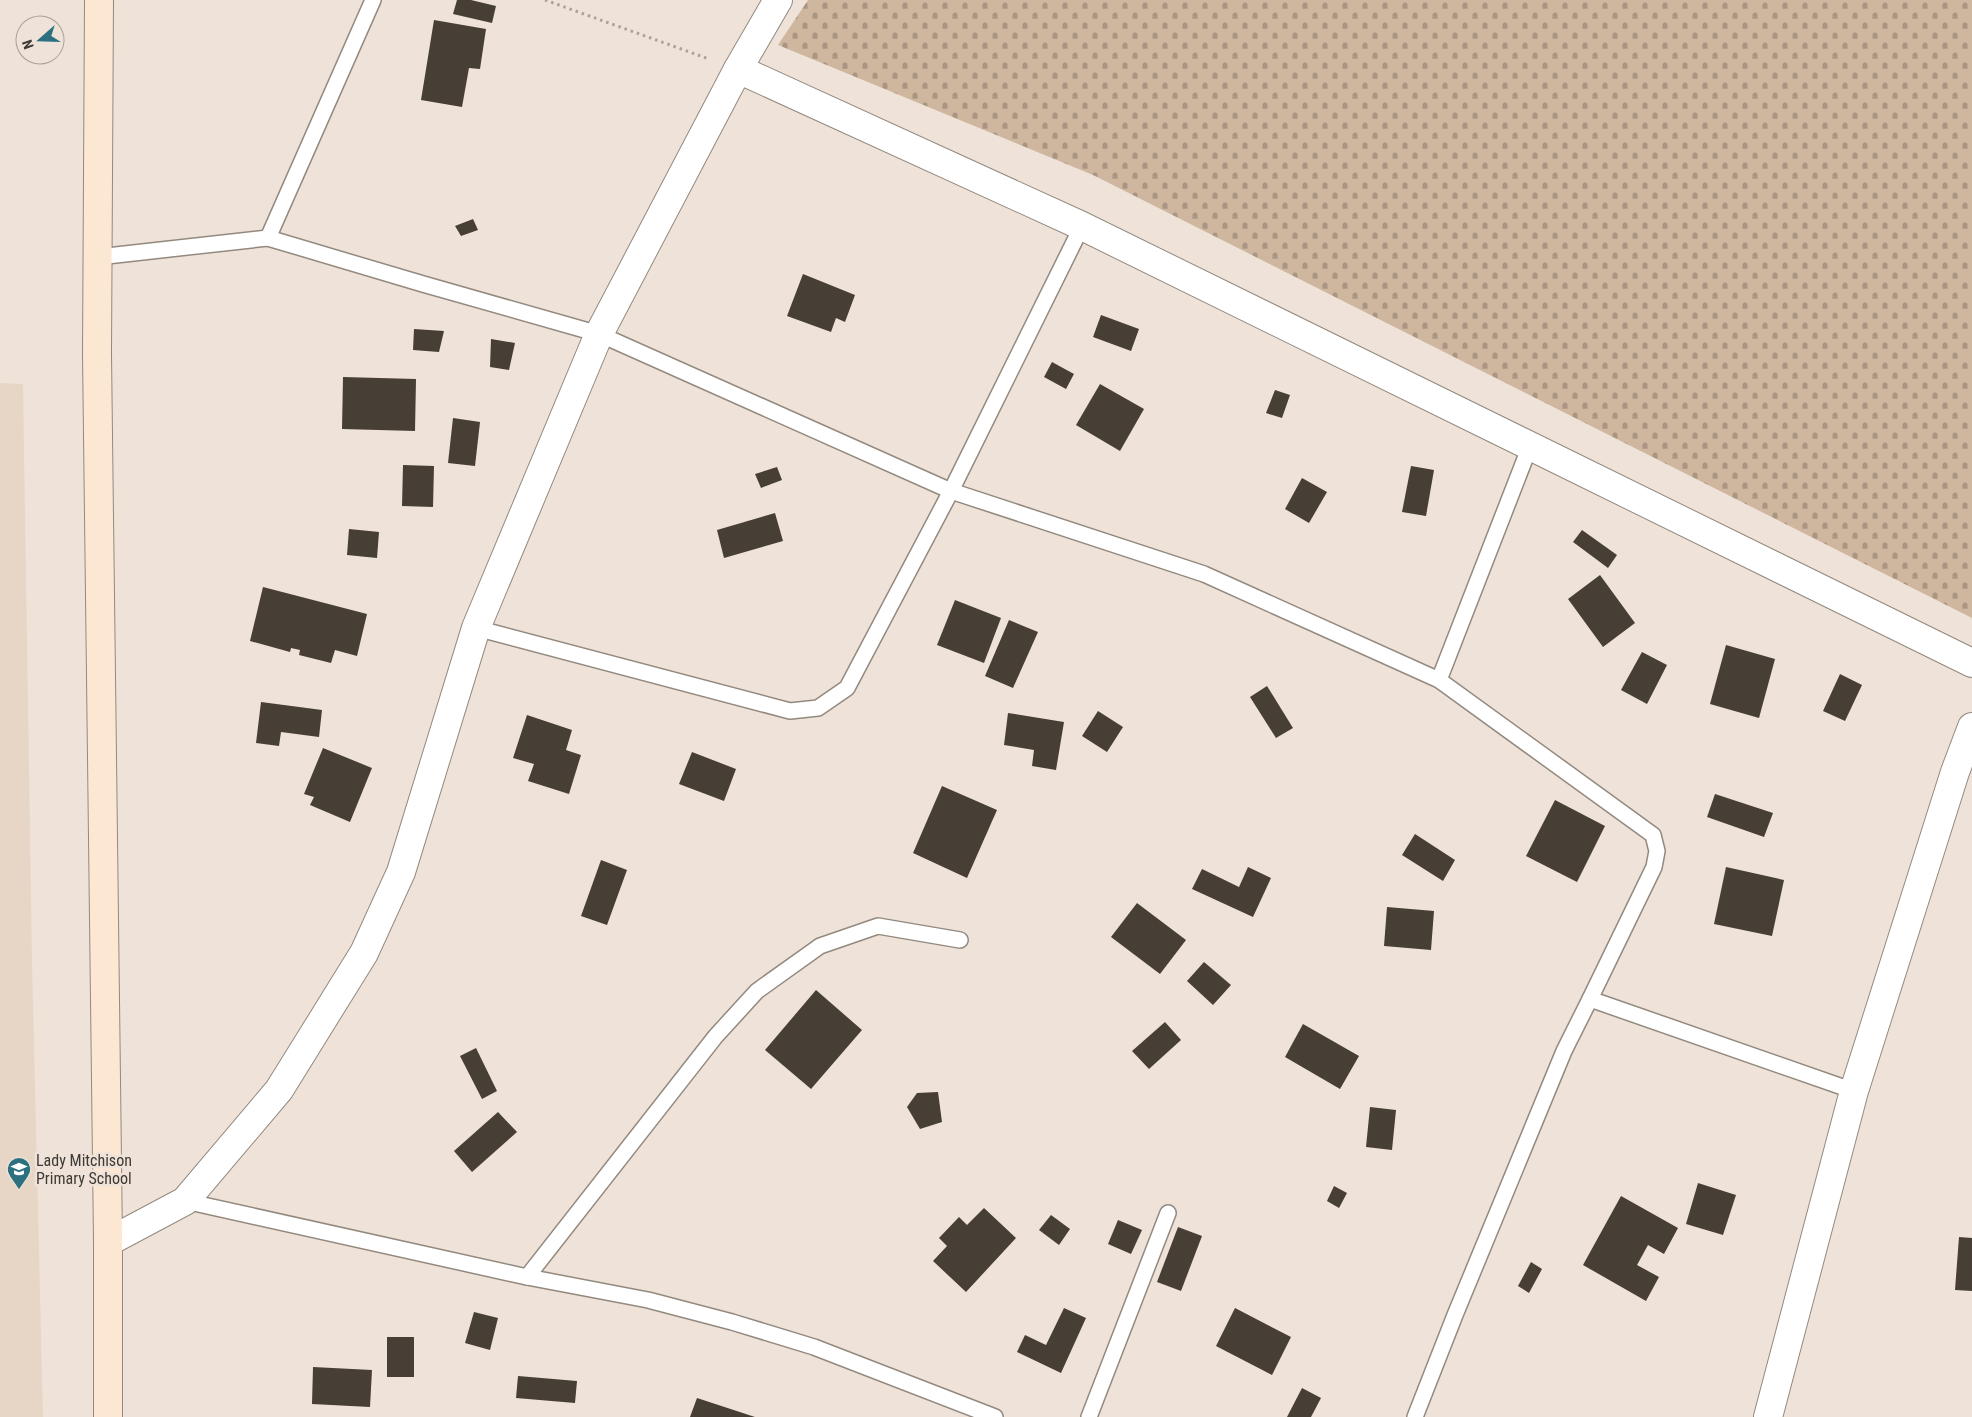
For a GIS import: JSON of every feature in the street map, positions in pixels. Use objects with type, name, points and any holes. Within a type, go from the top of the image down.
[{"type":"main road","points":[[99,0],[97,374],[108,1242],[108,1417]]},
{"type":"street","points":[[108,1242],[185,1201],[279,1090],[364,953],[401,872],[476,628],[599,334],[738,69],[778,0]]},
{"type":"street","points":[[738,69],[1082,226],[1972,663]]},
{"type":"street","points":[[1768,1417],[1854,1091],[1955,772],[1972,727]]},
{"type":"lane","points":[[268,238],[373,0]]},
{"type":"lane","points":[[476,628],[790,711],[818,708],[847,688],[951,491],[1082,226]]},
{"type":"lane","points":[[98,256],[268,238],[599,334],[951,491],[1204,574],[1439,680],[1652,835],[1657,851],[1654,867],[1564,1052],[1455,1315],[1415,1417]]},
{"type":"lane","points":[[1439,680],[1530,446]]},
{"type":"lane","points":[[526,1277],[715,1037],[756,991],[820,946],[878,926],[960,940]]},
{"type":"lane","points":[[1590,999],[1854,1091]]},
{"type":"lane","points":[[185,1201],[526,1277],[648,1300],[805,1344],[995,1417]]},
{"type":"lane","points":[[1089,1417],[1168,1213]]},
{"type":"path","points":[[545,0],[738,69]]},
{"type":"shaded area","points":[[0,383],[23,384],[32,961],[43,1417],[0,1417]]},
{"type":"green space","points":[[808,0],[1972,0],[1972,618],[1093,175],[778,45]]},
{"type":"building","points":[[457,0],[471,0],[496,6],[492,23],[453,14]]},
{"type":"building","points":[[434,20],[486,29],[480,69],[469,68],[462,107],[421,100]]},
{"type":"building","points":[[473,219],[478,230],[461,236],[455,226]]},
{"type":"building","points":[[803,274],[855,295],[845,322],[836,318],[831,332],[787,316]]},
{"type":"building","points":[[1101,315],[1139,329],[1131,351],[1093,337]]},
{"type":"building","points":[[414,329],[444,331],[439,352],[413,350]]},
{"type":"building","points":[[491,339],[515,343],[509,370],[490,367]]},
{"type":"building","points":[[1052,362],[1074,374],[1066,389],[1044,377]]},
{"type":"building","points":[[343,377],[416,379],[415,431],[342,429]]},
{"type":"building","points":[[1100,384],[1144,409],[1120,451],[1076,425]]},
{"type":"building","points":[[1275,390],[1290,395],[1282,418],[1266,413]]},
{"type":"building","points":[[453,418],[480,422],[475,466],[448,463]]},
{"type":"building","points":[[403,465],[434,466],[433,507],[402,506]]},
{"type":"building","points":[[1411,466],[1434,470],[1426,516],[1402,512]]},
{"type":"building","points":[[777,467],[782,480],[761,488],[755,474]]},
{"type":"building","points":[[1302,478],[1327,492],[1309,523],[1285,509]]},
{"type":"building","points":[[775,513],[783,541],[724,558],[717,530]]},
{"type":"building","points":[[349,529],[379,532],[377,558],[347,555]]},
{"type":"building","points":[[1582,530],[1617,555],[1608,568],[1573,542]]},
{"type":"building","points":[[1600,575],[1635,623],[1603,647],[1568,599]]},
{"type":"building","points":[[263,587],[367,614],[357,656],[335,650],[331,663],[299,655],[300,650],[291,648],[290,652],[250,641]]},
{"type":"building","points":[[955,600],[1001,618],[984,663],[937,645]]},
{"type":"building","points":[[1009,620],[1038,632],[1013,688],[985,676]]},
{"type":"building","points":[[1726,645],[1775,659],[1759,718],[1710,704]]},
{"type":"building","points":[[1642,652],[1667,665],[1647,704],[1621,690]]},
{"type":"building","points":[[1840,674],[1862,685],[1845,721],[1823,711]]},
{"type":"building","points":[[1267,686],[1293,728],[1276,738],[1250,697]]},
{"type":"building","points":[[261,702],[322,710],[319,737],[281,732],[279,746],[256,743]]},
{"type":"building","points":[[1098,711],[1123,727],[1107,752],[1082,736]]},
{"type":"building","points":[[1008,713],[1064,722],[1056,770],[1032,766],[1034,750],[1004,745]]},
{"type":"building","points":[[527,715],[572,730],[566,750],[581,755],[569,794],[528,781],[534,764],[513,758]]},
{"type":"building","points":[[323,748],[372,768],[350,822],[310,805],[314,797],[304,794]]},
{"type":"building","points":[[692,752],[736,769],[724,801],[679,784]]},
{"type":"building","points":[[942,786],[997,810],[967,878],[913,853]]},
{"type":"building","points":[[1715,794],[1773,813],[1764,837],[1707,817]]},
{"type":"building","points":[[1555,800],[1605,826],[1577,882],[1526,856]]},
{"type":"building","points":[[1415,834],[1455,860],[1443,881],[1402,855]]},
{"type":"building","points":[[601,860],[627,870],[607,925],[581,916]]},
{"type":"building","points":[[1248,867],[1271,878],[1253,917],[1192,889],[1202,869],[1239,887]]},
{"type":"building","points":[[1726,867],[1784,880],[1772,936],[1714,924]]},
{"type":"building","points":[[1137,903],[1186,940],[1160,974],[1111,937]]},
{"type":"building","points":[[1387,907],[1434,911],[1431,950],[1384,946]]},
{"type":"building","points":[[1204,962],[1231,985],[1213,1005],[1187,981]]},
{"type":"building","points":[[816,990],[862,1030],[811,1089],[765,1050]]},
{"type":"building","points":[[1165,1022],[1181,1040],[1149,1069],[1132,1051]]},
{"type":"building","points":[[1303,1024],[1359,1056],[1340,1089],[1285,1057]]},
{"type":"building","points":[[476,1048],[497,1091],[482,1099],[460,1056]]},
{"type":"building","points":[[938,1092],[942,1122],[920,1129],[907,1107],[917,1093]]},
{"type":"building","points":[[1370,1107],[1396,1110],[1392,1150],[1366,1147]]},
{"type":"building","points":[[498,1112],[517,1132],[472,1172],[454,1151]]},
{"type":"building","points":[[1698,1183],[1736,1195],[1723,1235],[1686,1224]]},
{"type":"building","points":[[1334,1186],[1347,1193],[1339,1208],[1327,1201]]},
{"type":"building","points":[[1621,1196],[1678,1228],[1664,1254],[1648,1245],[1637,1265],[1659,1277],[1646,1301],[1583,1265]]},
{"type":"building","points":[[984,1208],[1016,1238],[966,1292],[933,1261],[947,1246],[939,1238],[959,1217],[967,1225]]},
{"type":"building","points":[[1051,1215],[1070,1229],[1059,1245],[1039,1230]]},
{"type":"building","points":[[1118,1220],[1142,1230],[1131,1254],[1108,1244]]},
{"type":"building","points":[[1178,1227],[1202,1236],[1181,1291],[1157,1282]]},
{"type":"building","points":[[1959,1237],[1972,1238],[1972,1291],[1955,1290]]},
{"type":"building","points":[[1531,1262],[1542,1269],[1529,1293],[1518,1286]]},
{"type":"building","points":[[1064,1308],[1086,1318],[1061,1373],[1017,1352],[1025,1335],[1046,1345]]},
{"type":"building","points":[[1235,1308],[1291,1337],[1272,1375],[1216,1346]]},
{"type":"building","points":[[474,1312],[498,1318],[490,1350],[465,1343]]},
{"type":"building","points":[[387,1337],[414,1337],[414,1377],[387,1377]]},
{"type":"building","points":[[313,1367],[372,1370],[370,1407],[312,1404]]},
{"type":"building","points":[[518,1376],[577,1381],[575,1403],[516,1398]]},
{"type":"building","points":[[1302,1388],[1321,1398],[1311,1417],[1287,1417]]},
{"type":"building","points":[[697,1398],[755,1417],[690,1417]]},
{"type":"place","name":"Lady Mitchison Primary School","points":[[19,1190]]}]
